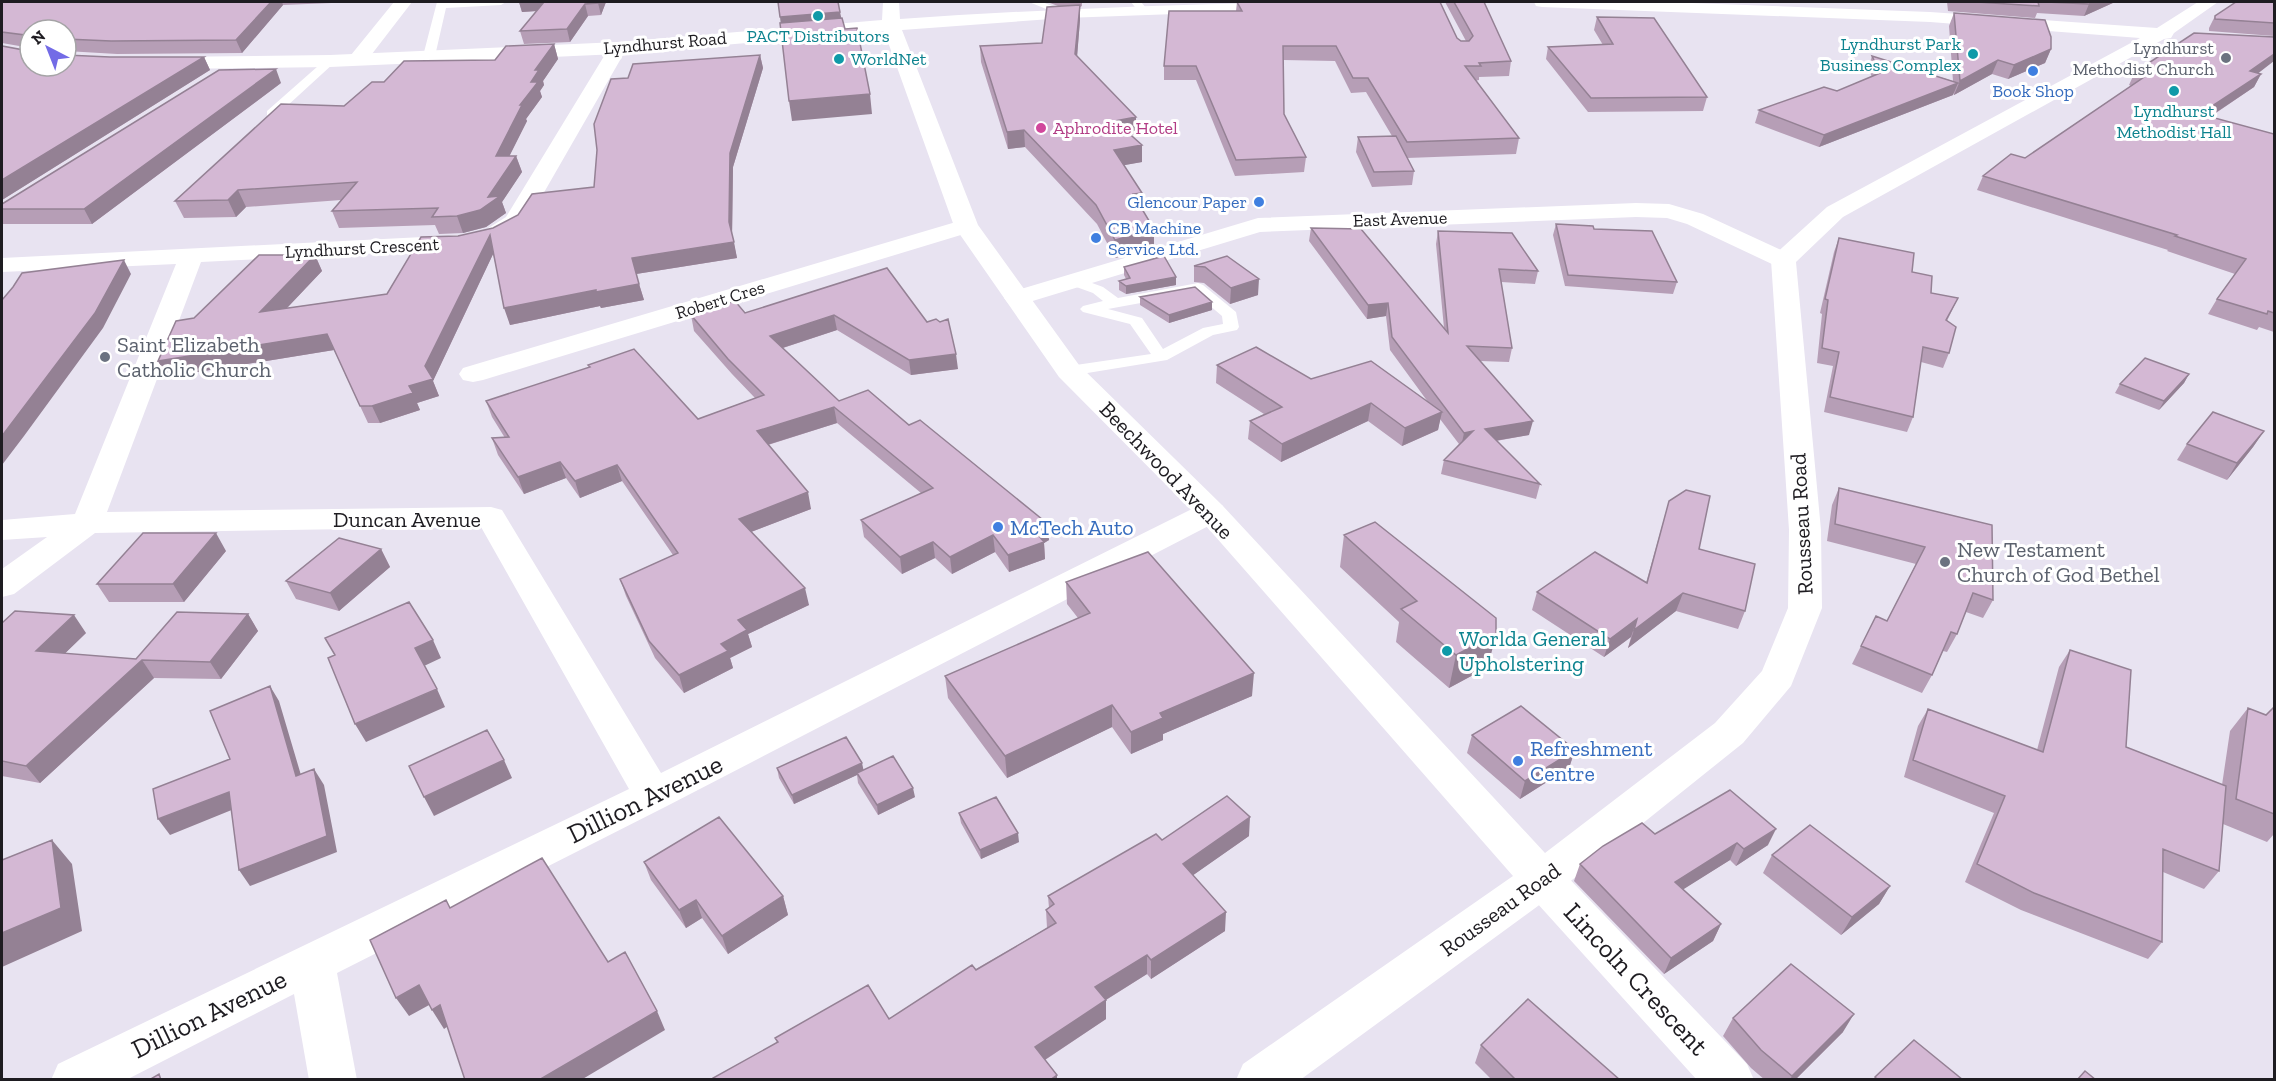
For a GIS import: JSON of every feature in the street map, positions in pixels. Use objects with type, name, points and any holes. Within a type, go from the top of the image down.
[{"type":"street","points":[[358,59],[403,2]]},
{"type":"street","name":"Lyndhurst Road","points":[[150,63],[330,61],[618,48],[891,13],[1065,13],[1139,5],[1372,2]]},
{"type":"street","points":[[1542,2],[1883,14],[2174,34]]},
{"type":"street","points":[[1783,260],[1834,212],[2174,34],[2209,2]]},
{"type":"street","name":"Beechwood Avenue","points":[[891,13],[966,226],[1070,371],[1211,512],[1542,879]]},
{"type":"street","name":"Lyndhurst Crescent","points":[[2,265],[463,242],[495,235],[515,222],[618,48]]},
{"type":"street","points":[[209,81],[238,63]]},
{"type":"street","name":"East Avenue","points":[[1017,298],[1258,225],[1636,210],[1670,211],[1695,219],[1783,260]]},
{"type":"street","name":"Robert Cres","points":[[473,375],[966,226]]},
{"type":"street","points":[[2,586],[87,523],[191,256]]},
{"type":"street","name":"Rousseau Road","points":[[1260,1080],[1542,879],[1729,733],[1778,677],[1805,608],[1805,530],[1783,260]]},
{"type":"street","name":"Dillion Avenue","points":[[75,1080],[653,795],[1211,512]]},
{"type":"street","name":"Duncan Avenue","points":[[2,530],[87,523],[491,517],[653,795]]},
{"type":"street","name":"Lincoln Crescent","points":[[1542,879],[1730,1080]]},
{"type":"street","points":[[312,963],[333,1080]]},
{"type":"lane","points":[[429,56],[441,3],[501,2]]},
{"type":"lane","points":[[1034,2],[1065,13]]},
{"type":"lane","points":[[271,114],[330,61]]},
{"type":"lane","points":[[1073,281],[1098,290],[1114,303]]},
{"type":"lane","points":[[1070,371],[1161,357],[1209,331],[1231,327],[1230,315],[1198,288],[1088,309],[1136,321],[1161,357]]},
{"type":"building","points":[[2,2],[271,2],[236,40],[78,40],[78,18],[18,18],[18,34],[2,32]]},
{"type":"building","points":[[544,2],[598,3],[585,4],[567,29],[520,31]]},
{"type":"building","points":[[778,2],[838,2],[840,12],[780,17]]},
{"type":"building","points":[[1237,2],[1440,2],[1457,38],[1461,41],[1469,41],[1473,36],[1454,2],[1484,2],[1511,61],[1465,66],[1519,138],[1407,142],[1368,78],[1353,78],[1336,46],[1283,46],[1284,114],[1306,157],[1236,160],[1196,66],[1164,66],[1169,11],[1242,11]]},
{"type":"building","points":[[1977,2],[2038,2],[2039,6]]},
{"type":"building","points":[[2046,2],[2095,2],[2089,4]]},
{"type":"building","points":[[2236,2],[2274,2],[2274,23],[2215,19],[2215,16]]},
{"type":"building","points":[[1080,5],[1075,54],[1136,117],[1115,121],[1142,145],[1114,150],[1142,193],[1133,194],[1154,229],[1115,240],[1096,205],[1024,130],[1007,132],[980,46],[1042,43],[1047,7]]},
{"type":"building","points":[[1954,13],[2045,20],[2051,37],[2051,49],[2014,65],[1998,60],[1960,81]]},
{"type":"building","points":[[1597,17],[1654,18],[1707,97],[1591,98],[1548,47],[1613,44]]},
{"type":"building","points":[[842,18],[845,29],[857,28],[870,94],[789,101],[780,23]]},
{"type":"building","points":[[2194,33],[2274,37],[2274,54],[2250,71],[2261,74],[2200,114],[2274,134],[2274,313],[2268,311],[2267,314],[2217,299],[2246,259],[2175,236],[2177,235],[1983,176],[2011,154],[2025,158],[2147,75],[2135,72]]},
{"type":"building","points":[[554,44],[535,70],[539,70],[531,82],[538,82],[520,105],[522,105],[496,156],[516,156],[488,197],[500,196],[480,210],[457,216],[432,217],[438,208],[332,211],[357,182],[238,190],[228,200],[175,201],[281,104],[344,106],[372,82],[384,82],[404,61],[495,60],[506,46]]},
{"type":"building","points":[[2,46],[18,49],[18,78],[78,78],[78,56],[204,57],[2,180]]},
{"type":"building","points":[[760,55],[730,153],[729,222],[734,242],[632,258],[639,284],[504,308],[490,235],[425,366],[433,379],[409,386],[413,393],[372,406],[360,406],[327,334],[158,361],[176,321],[194,318],[259,255],[315,255],[260,312],[387,294],[421,237],[458,236],[493,228],[518,215],[532,194],[594,187],[597,150],[594,124],[611,79],[628,78],[633,64]]},
{"type":"building","points":[[1872,56],[1958,83],[1824,135],[1759,110],[1824,87],[1837,91],[1880,73]]},
{"type":"building","points":[[276,69],[84,209],[2,209],[2,204],[219,70]]},
{"type":"building","points":[[1396,136],[1414,171],[1374,172],[1358,137]]},
{"type":"building","points":[[1556,224],[1593,226],[1594,229],[1652,231],[1677,282],[1568,275]]},
{"type":"building","points":[[1311,228],[1361,229],[1448,333],[1438,231],[1512,233],[1538,271],[1499,269],[1512,348],[1467,346],[1533,421],[1485,429],[1540,484],[1444,460],[1473,431],[1464,433],[1392,337],[1388,303],[1368,305]]},
{"type":"building","points":[[1839,238],[1914,253],[1912,272],[1932,276],[1931,293],[1958,298],[1946,320],[1956,327],[1949,353],[1923,347],[1913,417],[1830,397],[1839,352],[1822,348],[1828,300],[1825,299]]},
{"type":"building","points":[[1164,256],[1176,277],[1126,286],[1119,281],[1130,278],[1124,267]]},
{"type":"building","points":[[1227,256],[1259,279],[1231,288],[1205,267],[1194,266]]},
{"type":"building","points":[[124,260],[95,313],[2,436],[2,300],[22,273]]},
{"type":"building","points":[[887,268],[927,322],[936,319],[940,322],[948,319],[956,354],[909,360],[834,315],[770,336],[839,401],[868,390],[909,425],[920,420],[1048,524],[1034,530],[1044,542],[1008,555],[993,535],[950,557],[933,542],[900,557],[861,520],[933,488],[834,407],[757,431],[808,492],[739,519],[805,588],[738,620],[747,630],[721,644],[728,651],[679,675],[649,641],[620,579],[678,553],[617,465],[575,481],[560,462],[518,477],[492,438],[509,437],[486,401],[590,367],[588,365],[634,349],[698,419],[764,395],[728,359],[691,315],[735,301],[745,313]]},
{"type":"building","points":[[1195,287],[1212,302],[1169,315],[1140,297]]},
{"type":"building","points":[[1256,347],[1311,379],[1371,361],[1442,412],[1405,428],[1371,403],[1282,444],[1250,421],[1282,407],[1217,365]]},
{"type":"building","points":[[2145,358],[2189,374],[2164,401],[2120,384]]},
{"type":"building","points":[[2213,412],[2264,431],[2237,463],[2187,444]]},
{"type":"building","points":[[1839,488],[1992,525],[1993,600],[1973,593],[1957,634],[1951,632],[1932,675],[1861,646],[1876,616],[1887,621],[1925,547],[1835,524]]},
{"type":"building","points":[[1686,490],[1710,496],[1699,549],[1755,564],[1745,611],[1683,593],[1634,630],[1637,619],[1610,639],[1537,592],[1595,552],[1647,583],[1669,501]]},
{"type":"building","points":[[1375,522],[1496,618],[1496,634],[1456,655],[1401,609],[1417,601],[1344,535]]},
{"type":"building","points":[[143,533],[216,533],[173,584],[97,584]]},
{"type":"building","points":[[339,538],[381,549],[330,593],[286,581]]},
{"type":"building","points":[[1148,552],[1254,673],[1160,713],[1163,718],[1131,732],[1112,705],[1005,756],[945,676],[1090,613],[1066,582]]},
{"type":"building","points":[[409,602],[433,640],[415,648],[437,689],[355,724],[328,658],[335,655],[325,638]]},
{"type":"building","points":[[15,611],[74,615],[36,651],[136,659],[177,612],[248,614],[210,662],[142,660],[26,766],[2,761],[2,623]]},
{"type":"building","points":[[2070,650],[2131,670],[2126,747],[2226,786],[2219,871],[2163,849],[2162,942],[2034,893],[1977,864],[2005,796],[1913,760],[1928,709],[2043,752]]},
{"type":"building","points":[[270,686],[296,776],[314,769],[327,836],[239,870],[229,792],[158,819],[153,789],[230,759],[210,711]]},
{"type":"building","points":[[1521,706],[1575,750],[1525,781],[1472,735]]},
{"type":"building","points":[[2274,707],[2274,814],[2236,799],[2248,708],[2266,715]]},
{"type":"building","points":[[487,730],[504,760],[424,797],[409,766]]},
{"type":"building","points":[[846,737],[862,763],[792,795],[777,768]]},
{"type":"building","points":[[893,756],[913,788],[877,805],[857,773]]},
{"type":"building","points":[[1730,790],[1776,829],[1744,849],[1737,843],[1675,882],[1721,924],[1671,958],[1580,864],[1603,846],[1642,823],[1655,834]]},
{"type":"building","points":[[1227,796],[1250,817],[1183,864],[1226,912],[1151,960],[1147,955],[1095,987],[1106,1000],[1035,1047],[1057,1075],[1050,1080],[714,1080],[713,1078],[778,1042],[775,1038],[868,985],[889,1019],[972,965],[976,970],[1056,923],[1046,910],[1054,904],[1048,896],[1156,834],[1162,840]]},
{"type":"building","points":[[996,797],[1018,833],[980,850],[959,813]]},
{"type":"building","points":[[719,817],[783,896],[722,936],[696,900],[679,910],[644,862]]},
{"type":"building","points":[[1810,825],[1890,886],[1852,917],[1772,855]]},
{"type":"building","points":[[52,840],[61,908],[2,933],[2,860]]},
{"type":"building","points":[[542,858],[608,962],[625,952],[657,1011],[539,1080],[465,1080],[440,1005],[432,1010],[419,985],[396,998],[370,940],[446,900],[450,908]]},
{"type":"building","points":[[1791,964],[1854,1014],[1792,1076],[1761,1050],[1733,1018]]},
{"type":"building","points":[[1528,999],[1620,1080],[1516,1080],[1481,1045]]},
{"type":"building","points":[[1914,1040],[1963,1080],[1878,1080],[1875,1077]]},
{"type":"building","points":[[2085,1071],[2096,1080],[2077,1080]]},
{"type":"building","points":[[159,1074],[161,1080],[149,1080]]},
{"type":"place","name":"PACT Distributors","points":[[818,16]]},
{"type":"place","name":"Lyndhurst Park Business Complex","points":[[1973,54]]},
{"type":"place","name":"Lyndhurst Methodist Church","points":[[2226,58]]},
{"type":"place","name":"WorldNet","points":[[839,59]]},
{"type":"place","name":"Book Shop","points":[[2033,71]]},
{"type":"place","name":"Lyndhurst Methodist Hall","points":[[2174,91]]},
{"type":"place","name":"Aphrodite Hotel","points":[[1041,128]]},
{"type":"place","name":"Glencour Paper","points":[[1259,202]]},
{"type":"place","name":"CB Machine Service Ltd.","points":[[1096,238]]},
{"type":"place","name":"Saint Elizabeth Catholic Church","points":[[105,357]]},
{"type":"place","name":"McTech Auto","points":[[998,527]]},
{"type":"place","name":"New Testament Church of God Bethel","points":[[1945,562]]},
{"type":"place","name":"Worlda General Upholstering","points":[[1447,651]]},
{"type":"place","name":"Refreshment Centre","points":[[1518,761]]}]
